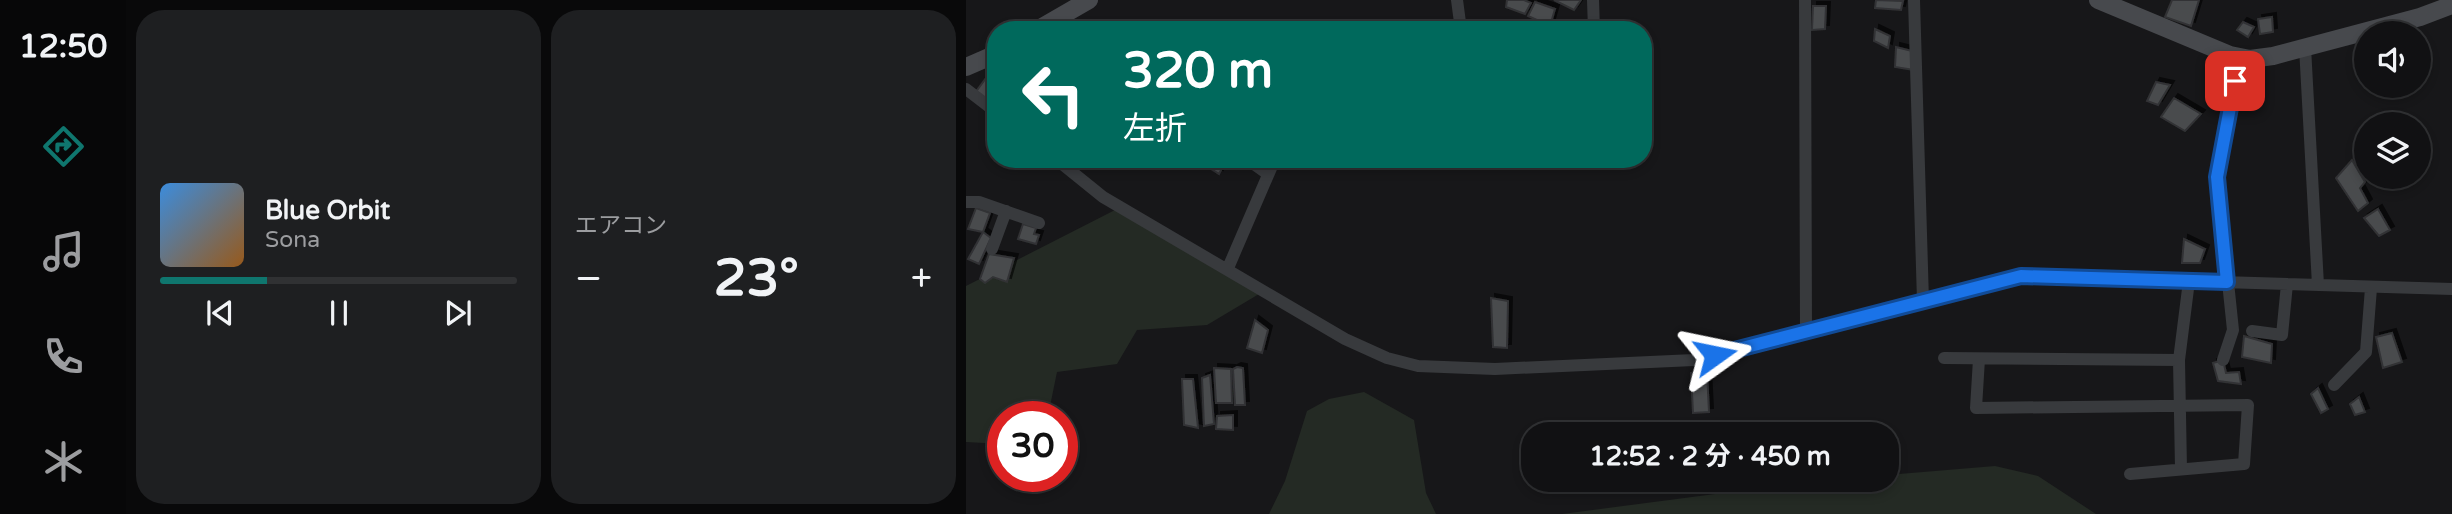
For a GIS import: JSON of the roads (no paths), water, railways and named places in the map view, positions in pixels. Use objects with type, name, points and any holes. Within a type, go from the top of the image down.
[{"type":"street","points":[[1053,21],[1089,0]]},
{"type":"street","points":[[1457,0],[1460,21]]},
{"type":"street","points":[[1593,0],[1594,21]]},
{"type":"street","points":[[1805,0],[1806,333]]},
{"type":"street","points":[[1913,0],[1923,302]]},
{"type":"street","points":[[2098,0],[2239,57],[2273,57],[2420,17],[2452,5]]},
{"type":"street","points":[[2305,47],[2318,285]]},
{"type":"street","points":[[2223,360],[2233,330],[2217,177],[2239,57]]},
{"type":"street","points":[[966,67],[987,58]]},
{"type":"street","points":[[966,89],[987,105]]},
{"type":"street","points":[[1067,168],[1102,197],[1345,339],[1387,358],[1418,366],[1495,369],[1695,360],[2021,276],[2452,289]]},
{"type":"street","points":[[1260,168],[1268,174]]},
{"type":"street","points":[[1227,268],[1271,168]]},
{"type":"street","points":[[966,202],[979,202],[1039,223]]},
{"type":"street","points":[[992,249],[1006,211]]},
{"type":"street","points":[[2180,469],[2179,360],[2189,281]]},
{"type":"street","points":[[2252,331],[2282,335],[2287,284]]},
{"type":"street","points":[[2333,385],[2366,352],[2371,288]]},
{"type":"street","points":[[1944,358],[2179,360]]},
{"type":"street","points":[[1979,359],[1976,408],[2248,405],[2244,464],[2130,474]]}]
